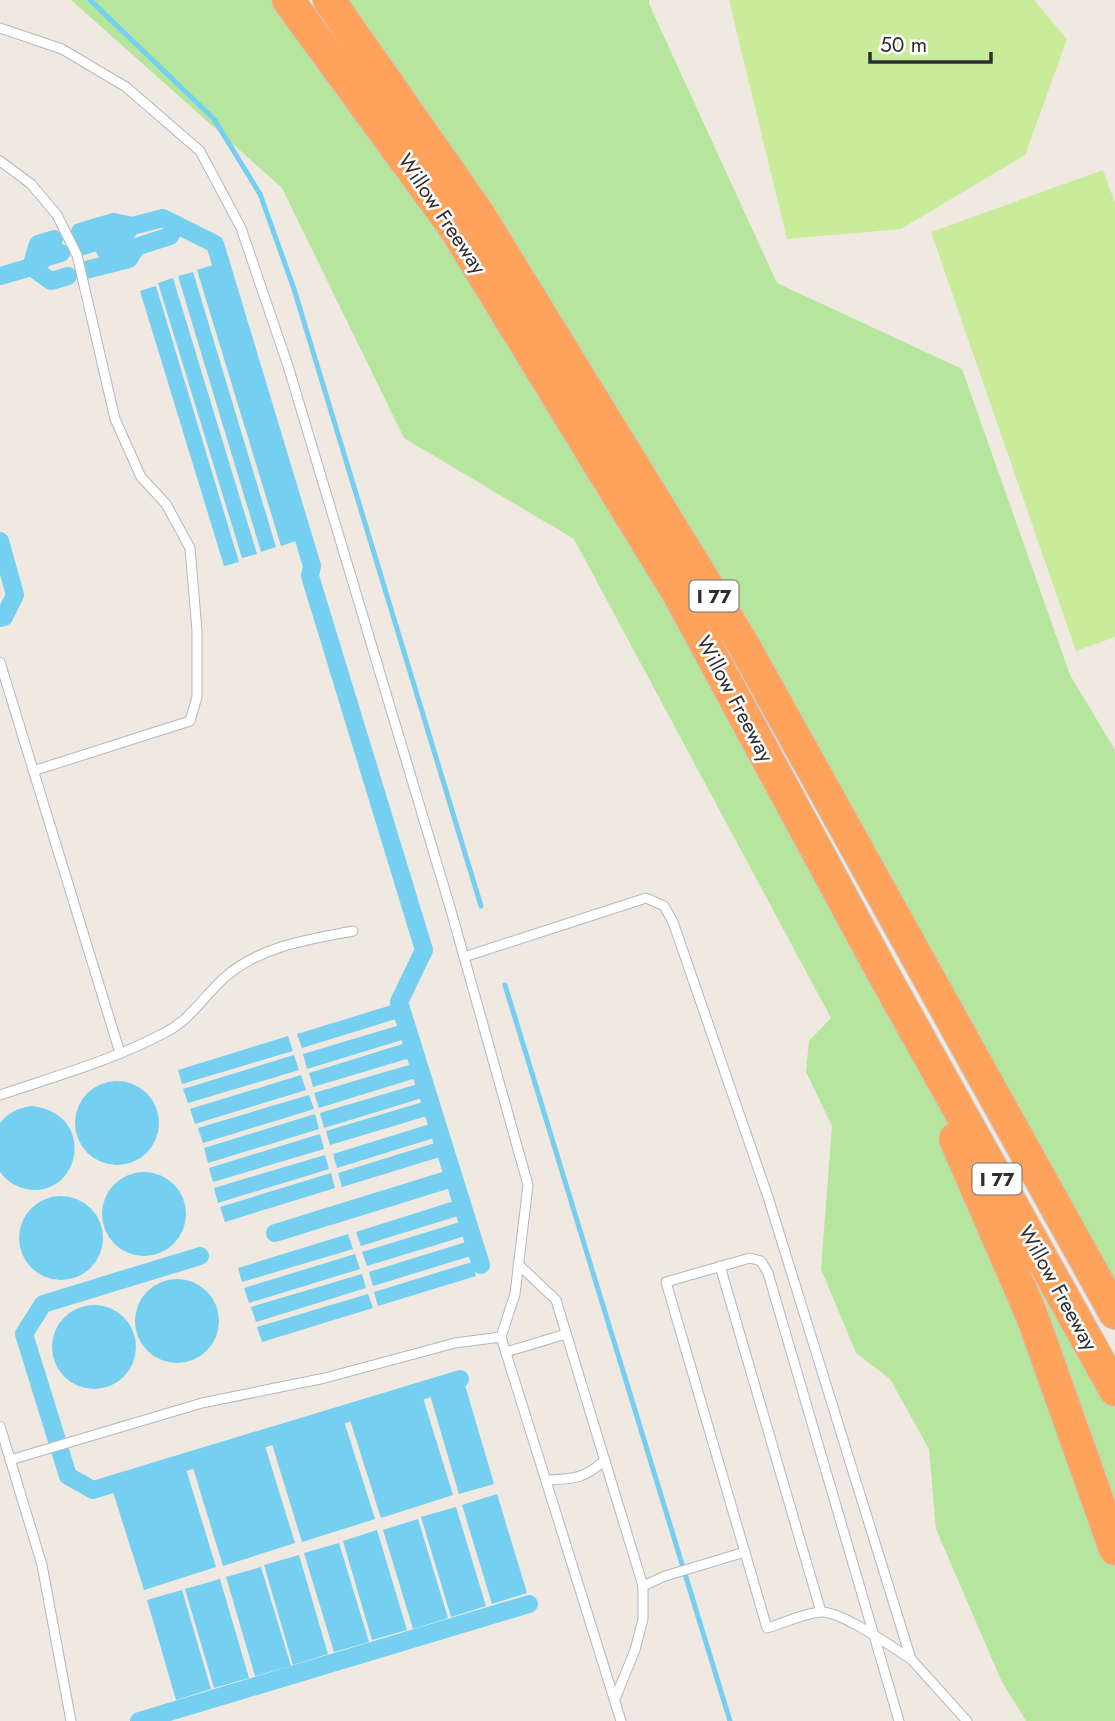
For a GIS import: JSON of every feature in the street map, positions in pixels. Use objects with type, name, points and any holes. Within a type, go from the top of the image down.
[{"type":"highway","name":"Willow Freeway","points":[[288,0],[454,227],[679,595],[880,968],[1115,1390]]},
{"type":"highway","name":"Willow Freeway","points":[[329,0],[478,213],[743,644],[1115,1313]]},
{"type":"highway","points":[[880,968],[1032,1316],[1115,1549]]},
{"type":"highway","points":[[1062,1215],[1115,1299]]},
{"type":"lane","points":[[0,28],[62,49],[126,87],[200,150],[241,228],[292,379],[464,957],[528,1185],[515,1294],[502,1336],[621,1721]]},
{"type":"lane","points":[[0,161],[31,184],[57,215],[77,255],[115,419],[141,477],[166,504],[190,548],[197,631],[197,697],[190,721],[33,771]]},
{"type":"lane","points":[[0,662],[120,1053]]},
{"type":"lane","points":[[464,957],[646,898],[664,906],[673,922],[768,1197],[911,1658]]},
{"type":"lane","points":[[0,1095],[120,1053],[168,1031],[246,960],[293,942],[353,931]]},
{"type":"lane","points":[[899,1721],[873,1636],[768,1273],[761,1261],[750,1258],[666,1282],[767,1628],[821,1612],[838,1615],[873,1636],[911,1658],[967,1721]]},
{"type":"lane","points":[[518,1264],[556,1300],[643,1586],[643,1619],[635,1650],[615,1699]]},
{"type":"lane","points":[[720,1266],[821,1612]]},
{"type":"lane","points":[[506,1353],[566,1334]]},
{"type":"lane","points":[[10,1460],[202,1403],[325,1378],[455,1343],[502,1336]]},
{"type":"lane","points":[[0,1426],[42,1565],[71,1721]]},
{"type":"lane","points":[[547,1480],[574,1479],[589,1474],[605,1460]]},
{"type":"lane","points":[[643,1586],[665,1576],[745,1552]]},
{"type":"green space","points":[[71,0],[288,0],[454,227],[1115,1390],[1115,1721],[1026,1721],[1001,1680],[936,1529],[929,1449],[890,1379],[856,1353],[821,1269],[832,1126],[806,1072],[809,1041],[831,1018],[574,539],[404,438],[282,188]]},
{"type":"green space","points":[[329,0],[649,0],[777,283],[962,369],[1070,675],[1115,750],[1115,1299],[743,644]]},
{"type":"green space","points":[[729,0],[1034,0],[1067,39],[1025,155],[901,229],[787,239]]},
{"type":"green space","points":[[1103,170],[1115,203],[1115,637],[1076,651],[931,232]]},
{"type":"water","points":[[213,265],[296,541],[281,546],[197,270]]},
{"type":"water","points":[[193,272],[276,547],[261,552],[178,276]]},
{"type":"water","points":[[173,278],[257,554],[242,558],[158,283]]},
{"type":"water","points":[[156,286],[239,562],[224,566],[140,291]]},
{"type":"water","points":[[395,1004],[399,1018],[302,1048],[297,1034]]},
{"type":"water","points":[[400,1025],[405,1039],[307,1069],[303,1054]]},
{"type":"water","points":[[288,1036],[293,1051],[182,1084],[178,1070]]},
{"type":"water","points":[[406,1043],[410,1058],[313,1087],[309,1073]]},
{"type":"water","points":[[294,1055],[299,1070],[188,1103],[183,1089]]},
{"type":"water","points":[[412,1064],[416,1078],[319,1108],[314,1093]]},
{"type":"water","points":[[301,1075],[306,1090],[195,1124],[190,1109]]},
{"type":"water","points":[[117,1081],[133,1084],[147,1093],[156,1107],[159,1123],[156,1139],[147,1153],[133,1162],[117,1165],[101,1162],[87,1153],[78,1139],[75,1123],[78,1107],[87,1093],[101,1084]]},
{"type":"water","points":[[418,1084],[422,1098],[324,1128],[320,1113]]},
{"type":"water","points":[[309,1095],[314,1109],[203,1143],[198,1128]]},
{"type":"water","points":[[423,1102],[427,1116],[330,1145],[326,1131]]},
{"type":"water","points":[[32,1106],[53,1112],[67,1124],[74,1140],[74,1156],[68,1171],[57,1183],[42,1189],[19,1187],[0,1172],[0,1123],[14,1111]]},
{"type":"water","points":[[315,1114],[319,1129],[208,1163],[204,1148]]},
{"type":"water","points":[[430,1124],[434,1138],[337,1168],[333,1154]]},
{"type":"water","points":[[320,1134],[324,1149],[213,1182],[209,1168]]},
{"type":"water","points":[[435,1143],[440,1157],[342,1187],[338,1173]]},
{"type":"water","points":[[325,1155],[329,1169],[218,1203],[214,1188]]},
{"type":"water","points":[[144,1172],[160,1175],[174,1184],[183,1198],[186,1214],[183,1230],[174,1244],[160,1253],[144,1256],[128,1253],[114,1244],[105,1230],[102,1214],[105,1198],[114,1184],[128,1175]]},
{"type":"water","points":[[331,1173],[335,1188],[225,1222],[220,1207]]},
{"type":"water","points":[[61,1196],[77,1199],[91,1208],[100,1222],[103,1238],[100,1254],[91,1268],[77,1277],[61,1280],[45,1277],[31,1268],[22,1254],[19,1238],[22,1222],[31,1208],[45,1199]]},
{"type":"water","points":[[454,1201],[458,1216],[361,1246],[356,1232]]},
{"type":"water","points":[[460,1222],[465,1236],[367,1266],[362,1252]]},
{"type":"water","points":[[348,1234],[353,1249],[242,1282],[238,1268]]},
{"type":"water","points":[[466,1242],[471,1256],[373,1286],[369,1272]]},
{"type":"water","points":[[355,1254],[360,1269],[249,1303],[244,1288]]},
{"type":"water","points":[[472,1262],[476,1276],[378,1306],[374,1292]]},
{"type":"water","points":[[362,1274],[366,1288],[256,1322],[251,1307]]},
{"type":"water","points":[[177,1279],[193,1282],[207,1291],[216,1305],[219,1321],[216,1337],[207,1351],[193,1360],[177,1363],[161,1360],[147,1351],[138,1337],[135,1321],[138,1305],[147,1291],[161,1282]]},
{"type":"water","points":[[368,1294],[373,1308],[262,1342],[257,1327]]},
{"type":"water","points":[[94,1305],[110,1308],[124,1317],[133,1331],[136,1347],[133,1363],[124,1377],[110,1386],[94,1389],[78,1386],[64,1377],[55,1363],[52,1347],[55,1331],[64,1317],[78,1308]]},
{"type":"water","points":[[465,1385],[494,1484],[459,1494],[430,1395]]},
{"type":"water","points":[[423,1398],[453,1495],[381,1518],[350,1420]]},
{"type":"water","points":[[344,1421],[375,1519],[302,1542],[272,1444]]},
{"type":"water","points":[[265,1446],[295,1543],[223,1566],[193,1468]]},
{"type":"water","points":[[186,1469],[216,1567],[144,1590],[113,1492]]},
{"type":"water","points":[[497,1494],[527,1593],[492,1604],[462,1505]]},
{"type":"water","points":[[456,1507],[486,1606],[451,1617],[421,1517]]},
{"type":"water","points":[[418,1519],[448,1618],[413,1629],[383,1530]]},
{"type":"water","points":[[377,1530],[407,1630],[372,1640],[343,1541]]},
{"type":"water","points":[[339,1543],[369,1642],[334,1652],[304,1553]]},
{"type":"water","points":[[299,1555],[328,1654],[293,1665],[264,1565]]},
{"type":"water","points":[[261,1567],[291,1666],[255,1676],[226,1577]]},
{"type":"water","points":[[220,1579],[249,1678],[214,1688],[185,1589]]},
{"type":"water","points":[[182,1590],[211,1689],[176,1700],[147,1600]]},
{"type":"waterway","points":[[90,0],[214,119],[260,194],[294,289],[481,906]]},
{"type":"waterway","points":[[80,247],[126,233],[132,226],[163,218],[215,244],[312,566],[310,576],[424,950],[399,1002],[481,1265]]},
{"type":"waterway","points":[[80,232],[114,222],[132,226]]},
{"type":"waterway","points":[[105,250],[125,245],[136,247],[170,236],[176,225]]},
{"type":"waterway","points":[[31,267],[38,244],[54,239]]},
{"type":"waterway","points":[[86,270],[129,259],[136,247]]},
{"type":"waterway","points":[[0,276],[31,267],[47,257],[61,253]]},
{"type":"waterway","points":[[31,267],[51,281],[68,276]]},
{"type":"waterway","points":[[0,541],[15,595],[4,617],[0,618]]},
{"type":"waterway","points":[[505,985],[730,1721]]},
{"type":"waterway","points":[[275,1233],[453,1178]]},
{"type":"waterway","points":[[200,1256],[43,1304],[24,1334],[68,1476],[93,1490],[460,1379]]},
{"type":"waterway","points":[[139,1721],[529,1604]]}]
